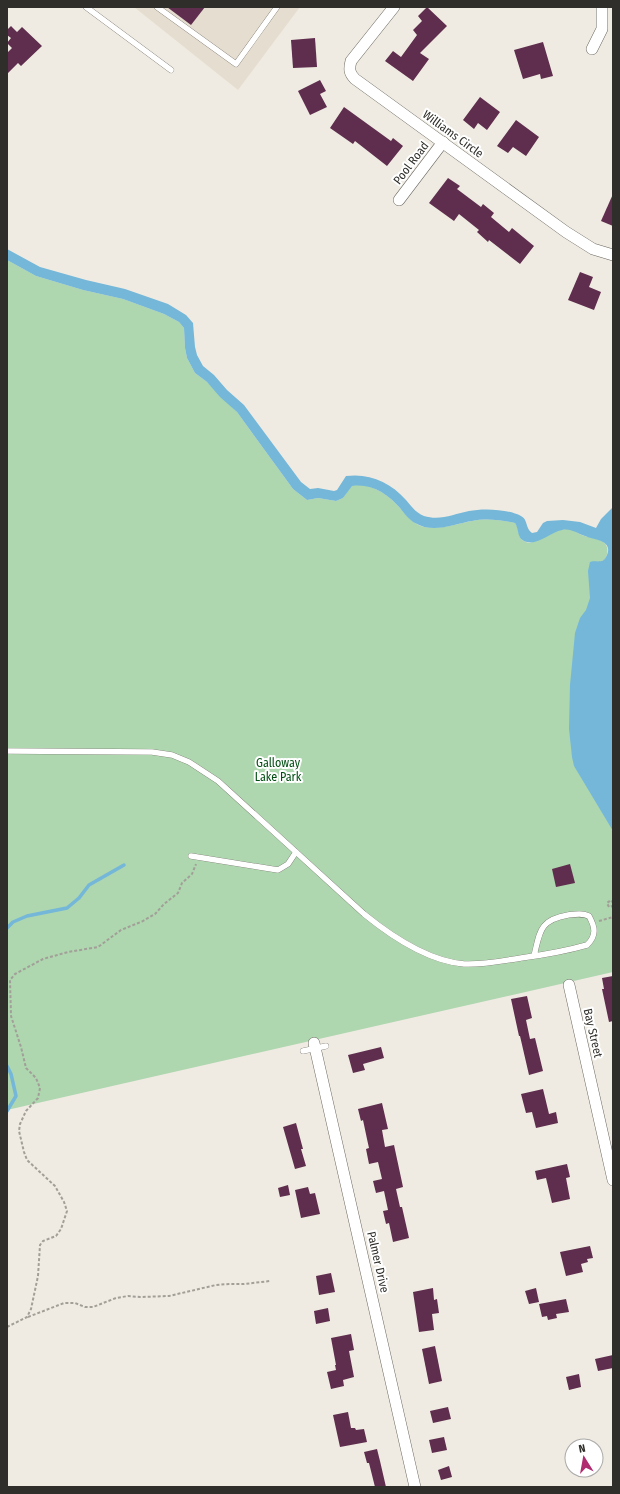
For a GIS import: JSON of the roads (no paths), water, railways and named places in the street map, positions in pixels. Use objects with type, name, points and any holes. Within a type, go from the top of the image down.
[{"type":"street","name":"Williams Circle","points":[[394,7],[351,61],[349,69],[351,75],[566,232],[593,249],[613,255]]},
{"type":"street","points":[[592,49],[602,29],[602,7]]},
{"type":"street","name":"Pool Road","points":[[399,200],[443,142]]},
{"type":"street","name":"Bay Street","points":[[569,985],[613,1180]]},
{"type":"street","name":"Palmer Drive","points":[[319,1046],[415,1487]]},
{"type":"lane","points":[[86,7],[171,70]]},
{"type":"lane","points":[[157,7],[236,64],[277,7]]},
{"type":"lane","points":[[7,751],[152,752],[172,755],[189,762],[218,781],[381,928],[405,943],[431,955],[462,964],[484,964],[534,956],[587,945],[593,939],[593,922],[589,916],[582,913],[558,917],[546,922],[540,931],[534,956]]},
{"type":"lane","points":[[191,856],[278,870],[288,864],[296,852]]},
{"type":"lane","points":[[303,1051],[319,1046]]},
{"type":"water","points":[[7,249],[40,267],[125,289],[168,304],[186,315],[193,323],[195,347],[197,355],[203,366],[244,405],[301,482],[310,489],[318,488],[334,491],[337,490],[346,476],[363,476],[379,480],[393,488],[421,515],[436,518],[475,510],[488,509],[503,511],[523,517],[526,521],[528,529],[532,533],[537,532],[543,523],[547,521],[563,520],[580,522],[596,528],[601,519],[613,507],[613,831],[574,766],[569,729],[570,685],[575,633],[580,618],[586,610],[590,598],[588,571],[590,562],[605,559],[608,551],[606,544],[568,530],[558,531],[536,542],[527,542],[521,539],[515,523],[499,520],[477,520],[451,526],[429,528],[411,520],[385,494],[366,486],[352,486],[343,498],[336,501],[318,498],[307,500],[293,489],[237,412],[220,397],[207,382],[195,373],[187,358],[184,328],[179,322],[164,314],[123,299],[83,290],[36,276],[7,260]]},
{"type":"waterway","points":[[7,928],[13,922],[27,916],[67,908],[79,898],[89,885],[124,865]]},
{"type":"waterway","points":[[7,1066],[11,1074],[16,1096],[7,1111]]},
{"type":"park label","name":"Galloway Lake Park","points":[[278,770]]}]
